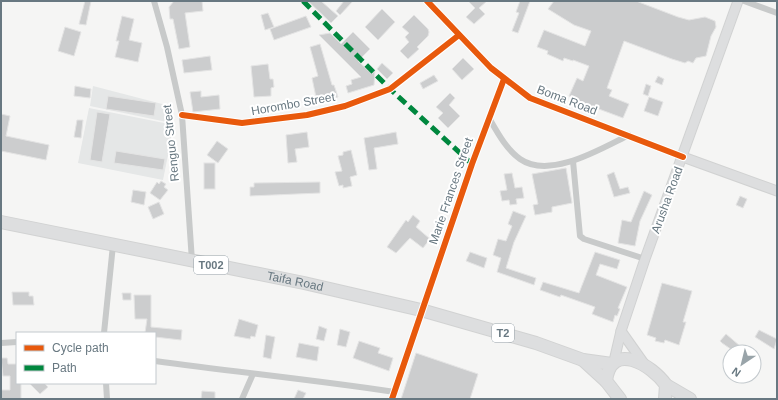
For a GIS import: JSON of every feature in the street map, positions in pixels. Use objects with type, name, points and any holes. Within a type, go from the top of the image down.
[{"type":"highway","name":"Taifa Road","points":[[1,222],[421,310],[536,343],[584,360],[613,363]]},
{"type":"highway","name":"T2","points":[[613,363],[624,358],[634,360],[655,371],[666,385],[690,399]]},
{"type":"highway","name":"Taifa Road","points":[[584,360],[606,381]]},
{"type":"highway","points":[[606,381],[607,372],[613,363]]},
{"type":"highway","name":"T2","points":[[606,381],[620,399]]},
{"type":"highway","points":[[665,399],[666,385]]},
{"type":"main road","name":"Arusha Road","points":[[613,363],[621,331],[645,259],[738,1]]},
{"type":"main road","points":[[683,157],[777,191]]},
{"type":"main road","points":[[621,331],[644,365]]},
{"type":"street","name":"Renguo Street","points":[[154,1],[167,47],[182,115],[192,261]]},
{"type":"street","name":"Boma Road","points":[[427,1],[458,35],[504,79],[530,98],[683,157]]},
{"type":"street","points":[[744,1],[777,13]]},
{"type":"street","name":"Horombo Street","points":[[182,115],[242,123],[306,115],[345,106],[390,89],[458,35]]},
{"type":"street","name":"Marie Frances Street","points":[[392,399],[421,310],[504,79]]},
{"type":"street","points":[[489,118],[501,140],[521,159],[542,166],[573,160],[629,135]]},
{"type":"street","points":[[573,160],[580,236],[584,239],[645,259]]},
{"type":"street","points":[[104,332],[106,297],[113,245]]},
{"type":"street","points":[[1,343],[16,342]]},
{"type":"street","points":[[156,361],[253,374],[287,376],[395,392]]},
{"type":"street","points":[[242,399],[253,374]]},
{"type":"street","points":[[106,384],[107,399]]},
{"type":"shaded area","points":[[93,86],[166,105],[167,122],[90,106]]},
{"type":"shaded area","points":[[89,108],[174,125],[163,180],[78,163]]},
{"type":"building","points":[[85,1],[91,1],[86,25],[79,24]]},
{"type":"building","points":[[174,1],[202,1],[203,11],[185,13],[190,47],[179,49],[173,19],[170,19],[169,7]]},
{"type":"building","points":[[308,1],[321,1],[338,16],[331,23]]},
{"type":"building","points":[[344,1],[353,1],[340,15],[336,11]]},
{"type":"building","points":[[468,1],[487,1],[479,8],[485,14],[474,24],[466,17],[475,8]]},
{"type":"building","points":[[520,1],[530,1],[518,33],[512,31],[519,13],[516,12]]},
{"type":"building","points":[[554,1],[636,1],[689,20],[705,17],[715,21],[716,27],[711,36],[706,56],[696,58],[693,63],[688,61],[685,63],[672,59],[624,41],[607,88],[612,90],[609,96],[629,104],[623,118],[580,102],[569,96],[577,78],[583,81],[589,66],[564,58],[563,61],[547,54],[548,51],[537,47],[544,30],[585,46],[591,31],[574,25],[548,9]]},
{"type":"building","points":[[382,9],[395,22],[378,40],[365,27]]},
{"type":"building","points":[[268,13],[274,27],[265,30],[261,15]]},
{"type":"building","points":[[414,15],[428,29],[429,32],[428,36],[417,47],[419,49],[408,59],[400,51],[409,42],[405,37],[409,33],[402,27]]},
{"type":"building","points":[[122,16],[134,19],[129,40],[142,43],[138,62],[115,57],[119,41],[116,41]]},
{"type":"building","points":[[306,16],[311,27],[274,40],[270,29]]},
{"type":"building","points":[[65,27],[81,32],[74,56],[58,51]]},
{"type":"building","points":[[353,32],[370,49],[358,61],[372,74],[375,70],[374,85],[348,93],[346,86],[352,84],[351,80],[361,77],[319,35],[330,33],[341,44]]},
{"type":"building","points":[[320,44],[332,85],[334,85],[338,97],[317,102],[312,78],[318,76],[310,47]]},
{"type":"building","points":[[210,56],[212,70],[184,73],[182,60]]},
{"type":"building","points":[[463,58],[474,69],[462,80],[452,69]]},
{"type":"building","points":[[382,63],[393,73],[387,79],[377,69]]},
{"type":"building","points":[[268,64],[270,79],[273,79],[274,87],[271,88],[271,96],[254,97],[251,66]]},
{"type":"building","points":[[434,75],[438,81],[423,89],[420,83]]},
{"type":"building","points":[[658,76],[664,79],[662,85],[655,82]]},
{"type":"building","points":[[646,84],[651,86],[648,96],[643,94]]},
{"type":"building","points":[[75,86],[91,89],[90,98],[74,96]]},
{"type":"building","points":[[201,91],[201,97],[219,95],[220,109],[193,112],[190,92]]},
{"type":"building","points":[[450,93],[455,98],[449,105],[460,116],[448,128],[438,118],[443,113],[436,107]]},
{"type":"building","points":[[108,96],[156,103],[154,116],[106,109]]},
{"type":"building","points":[[649,97],[663,102],[658,116],[644,111]]},
{"type":"building","points":[[97,112],[110,114],[102,162],[90,160]]},
{"type":"building","points":[[1,114],[10,116],[6,136],[49,145],[46,160],[1,151]]},
{"type":"building","points":[[77,120],[83,120],[81,138],[74,137]]},
{"type":"building","points":[[307,132],[309,147],[295,149],[297,162],[288,163],[286,135]]},
{"type":"building","points":[[396,132],[398,144],[374,148],[377,169],[369,170],[364,138]]},
{"type":"building","points":[[217,141],[228,149],[218,163],[207,155]]},
{"type":"building","points":[[351,150],[357,175],[350,177],[352,186],[343,188],[343,185],[339,186],[335,172],[342,171],[338,156],[343,155],[343,152]]},
{"type":"building","points":[[116,151],[165,159],[163,170],[114,163]]},
{"type":"building","points":[[204,163],[215,163],[215,189],[204,189]]},
{"type":"building","points":[[566,168],[572,203],[552,207],[552,212],[535,215],[533,205],[538,204],[532,174]]},
{"type":"building","points":[[614,172],[620,189],[628,187],[630,193],[614,197],[607,175]]},
{"type":"building","points":[[512,173],[515,188],[522,187],[524,198],[516,199],[517,204],[510,205],[509,200],[502,201],[500,191],[507,190],[504,174]]},
{"type":"building","points":[[161,181],[166,184],[164,187],[168,190],[160,200],[150,193],[157,182],[159,184]]},
{"type":"building","points":[[320,182],[320,193],[250,196],[250,187],[254,187],[254,183]]},
{"type":"building","points":[[133,190],[146,192],[144,205],[131,202]]},
{"type":"building","points":[[644,191],[652,195],[640,221],[635,246],[618,243],[622,220],[631,222]]},
{"type":"building","points":[[740,196],[747,199],[743,208],[736,205]]},
{"type":"building","points":[[159,202],[164,214],[153,219],[148,207]]},
{"type":"building","points":[[513,211],[526,216],[514,242],[506,268],[536,278],[534,285],[497,272],[501,258],[493,255],[498,239],[506,241],[512,226],[508,224]]},
{"type":"building","points":[[413,215],[420,221],[416,227],[430,239],[423,248],[410,238],[396,253],[387,247],[406,220],[408,222]]},
{"type":"building","points":[[470,252],[487,258],[484,268],[466,261]]},
{"type":"building","points":[[595,252],[620,260],[617,269],[600,264],[596,275],[627,287],[618,308],[620,309],[617,316],[615,315],[613,322],[592,314],[595,307],[561,295],[560,297],[540,290],[543,282],[579,293]]},
{"type":"building","points":[[662,283],[692,291],[683,322],[686,322],[679,345],[665,340],[664,343],[655,341],[656,338],[647,335]]},
{"type":"building","points":[[12,292],[29,292],[29,296],[33,296],[34,305],[13,305]]},
{"type":"building","points":[[122,293],[131,293],[131,300],[123,300]]},
{"type":"building","points":[[134,295],[151,295],[151,327],[182,330],[181,340],[156,337],[156,332],[145,332],[147,319],[135,319]]},
{"type":"building","points":[[239,319],[258,325],[255,337],[251,336],[250,339],[234,336]]},
{"type":"building","points":[[319,326],[327,329],[324,341],[316,339]]},
{"type":"building","points":[[340,329],[350,332],[346,347],[337,345]]},
{"type":"building","points":[[759,330],[777,339],[774,349],[755,337]]},
{"type":"building","points":[[726,334],[738,344],[723,344],[720,341]]},
{"type":"building","points":[[266,335],[275,337],[271,359],[263,357]]},
{"type":"building","points":[[359,341],[380,348],[378,353],[393,358],[389,371],[353,358]]},
{"type":"building","points":[[299,343],[319,347],[317,361],[296,357]]},
{"type":"building","points":[[416,353],[478,374],[470,399],[401,399]]},
{"type":"building","points":[[1,358],[7,358],[8,364],[16,364],[16,384],[21,384],[21,399],[1,399],[1,390],[10,390],[10,376],[3,376]]},
{"type":"building","points":[[30,384],[45,384],[48,387],[40,394]]},
{"type":"building","points":[[298,390],[306,393],[303,399],[294,399]]},
{"type":"building","points":[[202,391],[215,392],[215,399],[201,399]]},
{"type":"marked path","points":[[303,1],[390,89],[472,164]]},
{"type":"cycle path","points":[[427,1],[491,68],[530,98],[683,157]]},
{"type":"cycle path","points":[[182,115],[242,123],[307,115],[345,106],[390,89],[459,35]]},
{"type":"cycle path","points":[[392,399],[472,164],[504,79]]}]
